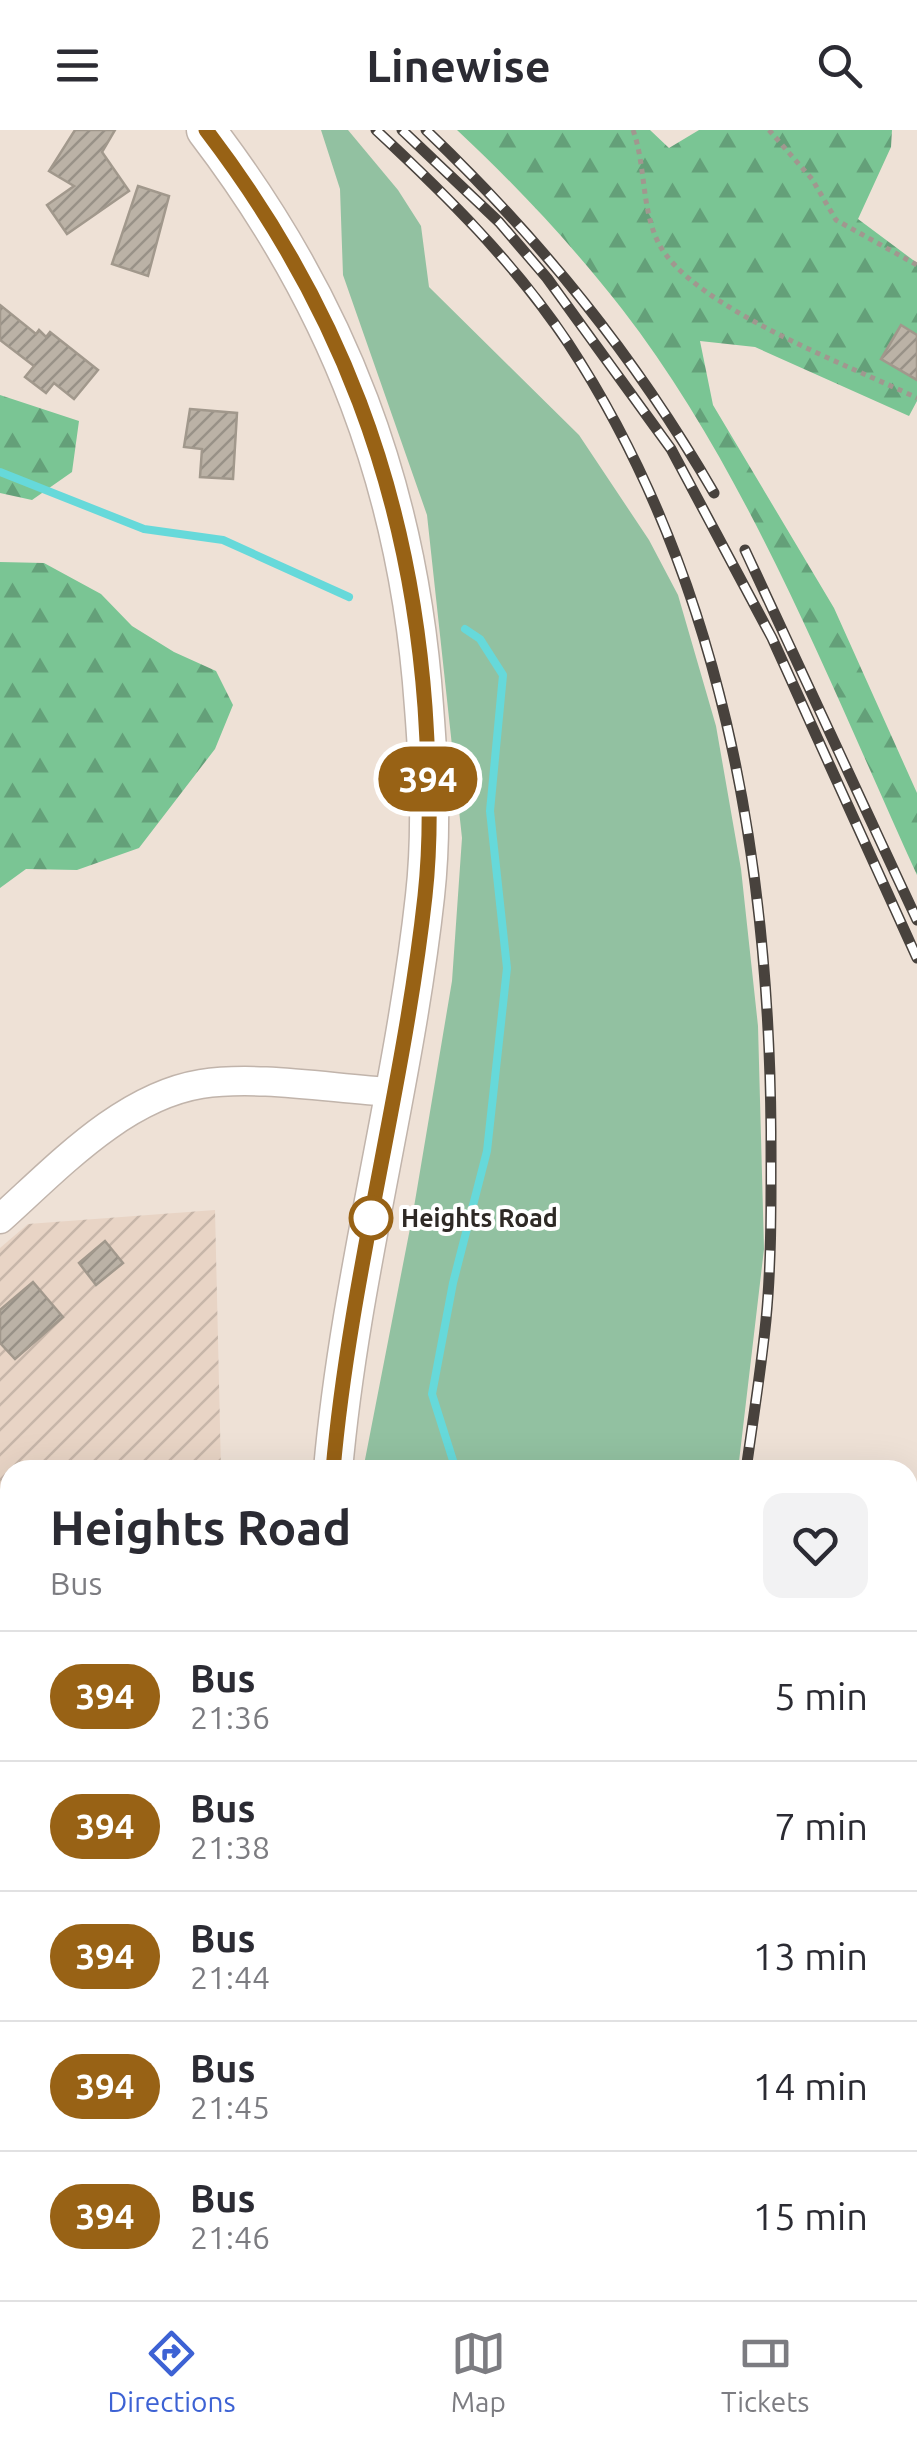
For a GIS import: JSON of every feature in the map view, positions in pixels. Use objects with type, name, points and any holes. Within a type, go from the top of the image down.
[{"type":"highway","points":[[206,130],[269,220],[318,304],[374,435],[410,568],[420,652],[430,818],[421,928],[352,1330],[334,1460]]},
{"type":"street","points":[[0,1219],[94,1138],[143,1105],[171,1092],[232,1083],[392,1092]]},
{"type":"path","points":[[633,130],[650,220],[659,244],[685,278],[794,344],[917,398]]},
{"type":"path","points":[[769,130],[812,179],[836,220],[917,265]]},
{"type":"shaded area","points":[[215,1210],[221,1460],[0,1460],[0,1248],[28,1224]]},
{"type":"green space","points":[[321,130],[348,130],[398,190],[421,226],[429,287],[579,435],[649,540],[678,595],[716,726],[741,869],[758,1026],[764,1249],[739,1460],[365,1460],[413,1213],[452,981],[462,838],[427,515],[343,275],[340,189]]},
{"type":"green space","points":[[457,130],[650,130],[669,148],[699,130],[892,130],[891,147],[858,219],[917,263],[917,401],[909,416],[755,347],[700,341],[713,405],[834,608],[917,793],[917,875],[785,583],[710,440],[668,373],[603,285],[543,216]]},
{"type":"green space","points":[[0,395],[79,421],[72,472],[32,500],[0,493]]},
{"type":"green space","points":[[0,562],[44,563],[101,594],[132,626],[174,652],[216,671],[233,705],[215,749],[139,848],[77,870],[26,869],[0,888]]},
{"type":"building","points":[[75,130],[115,130],[102,152],[129,191],[67,234],[47,205],[74,186],[49,171]]},
{"type":"building","points":[[138,186],[169,196],[148,276],[112,264]]},
{"type":"building","points":[[0,305],[36,334],[39,330],[46,337],[50,332],[98,370],[74,399],[54,383],[46,393],[25,377],[34,366],[0,340]]},
{"type":"building","points":[[901,325],[917,335],[917,380],[881,359]]},
{"type":"building","points":[[190,409],[237,413],[233,479],[200,477],[202,449],[184,447]]},
{"type":"building","points":[[105,1241],[123,1263],[96,1285],[79,1263]]},
{"type":"building","points":[[33,1282],[63,1317],[15,1359],[0,1343],[0,1310]]},
{"type":"waterway","points":[[0,472],[144,529],[223,540],[349,597]]},
{"type":"waterway","points":[[453,1460],[432,1394],[453,1283],[487,1151],[507,968],[490,811],[503,675],[480,639],[465,629]]},
{"type":"railway","points":[[376,130],[478,231],[568,343],[621,433],[664,526],[699,622],[726,722],[746,823],[760,925],[768,1028],[769,1273],[747,1460]]},
{"type":"railway","points":[[402,130],[499,222],[547,278],[671,449],[772,638],[917,958]]},
{"type":"railway","points":[[426,130],[508,214],[583,301],[651,394],[714,493]]},
{"type":"railway","points":[[745,550],[917,920]]},
{"type":"bus line","name":"394","points":[[206,130],[280,236],[318,304],[359,396],[388,479],[410,568],[420,652],[430,818],[426,893],[414,982],[352,1330],[334,1460]]},
{"type":"place","name":"Heights Road","points":[[371,1218]]}]
